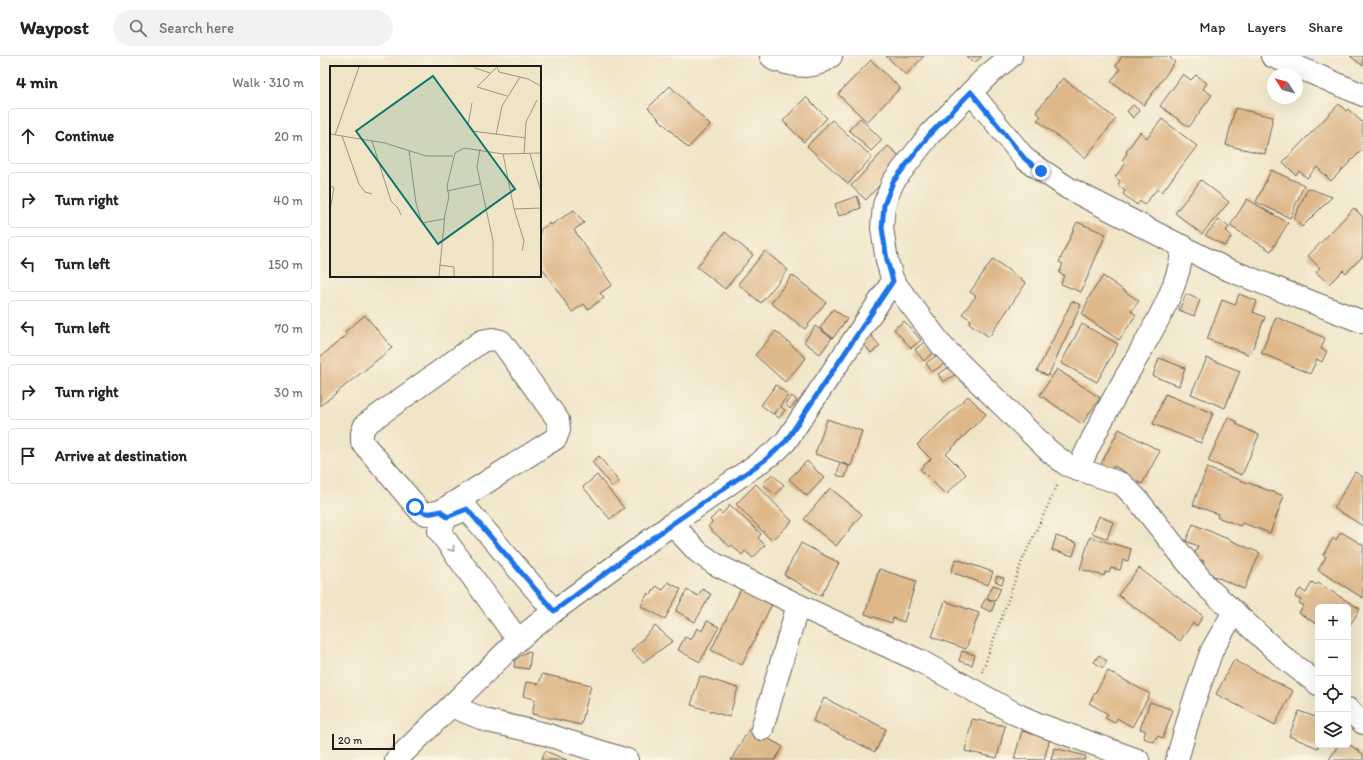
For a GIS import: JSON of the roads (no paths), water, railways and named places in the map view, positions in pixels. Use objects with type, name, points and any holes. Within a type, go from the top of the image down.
[{"type":"street","points":[[771,56],[775,60],[808,67],[826,61],[832,56]]},
{"type":"street","points":[[1011,56],[971,92],[930,134],[893,182],[884,205],[882,228],[887,260],[893,281],[943,347],[1049,451],[1072,467],[1122,484],[1137,499],[1208,587],[1283,657],[1315,682]]},
{"type":"street","points":[[1272,56],[1363,95]]},
{"type":"street","points":[[971,92],[1025,159],[1068,188],[1224,268],[1363,322]]},
{"type":"street","points":[[1072,467],[1093,434],[1159,318],[1177,274],[1182,246]]},
{"type":"street","points":[[396,760],[518,640],[554,611],[672,524],[765,460],[786,441],[893,281]]},
{"type":"street","points":[[518,640],[439,531],[444,514],[556,438],[560,430],[558,420],[501,341],[492,339],[482,341],[365,425],[362,433],[362,442],[415,507],[421,512],[427,514],[444,514],[467,509],[554,611]]},
{"type":"street","points":[[672,524],[698,552],[715,564],[798,605],[913,658],[973,692],[1038,724],[1138,760]]},
{"type":"street","points":[[762,729],[798,605]]},
{"type":"street","points":[[1177,760],[1191,710],[1212,650],[1234,612]]},
{"type":"street","points":[[451,706],[488,721],[545,734],[627,760]]},
{"type":"street","points":[[1351,712],[1363,724]]}]
